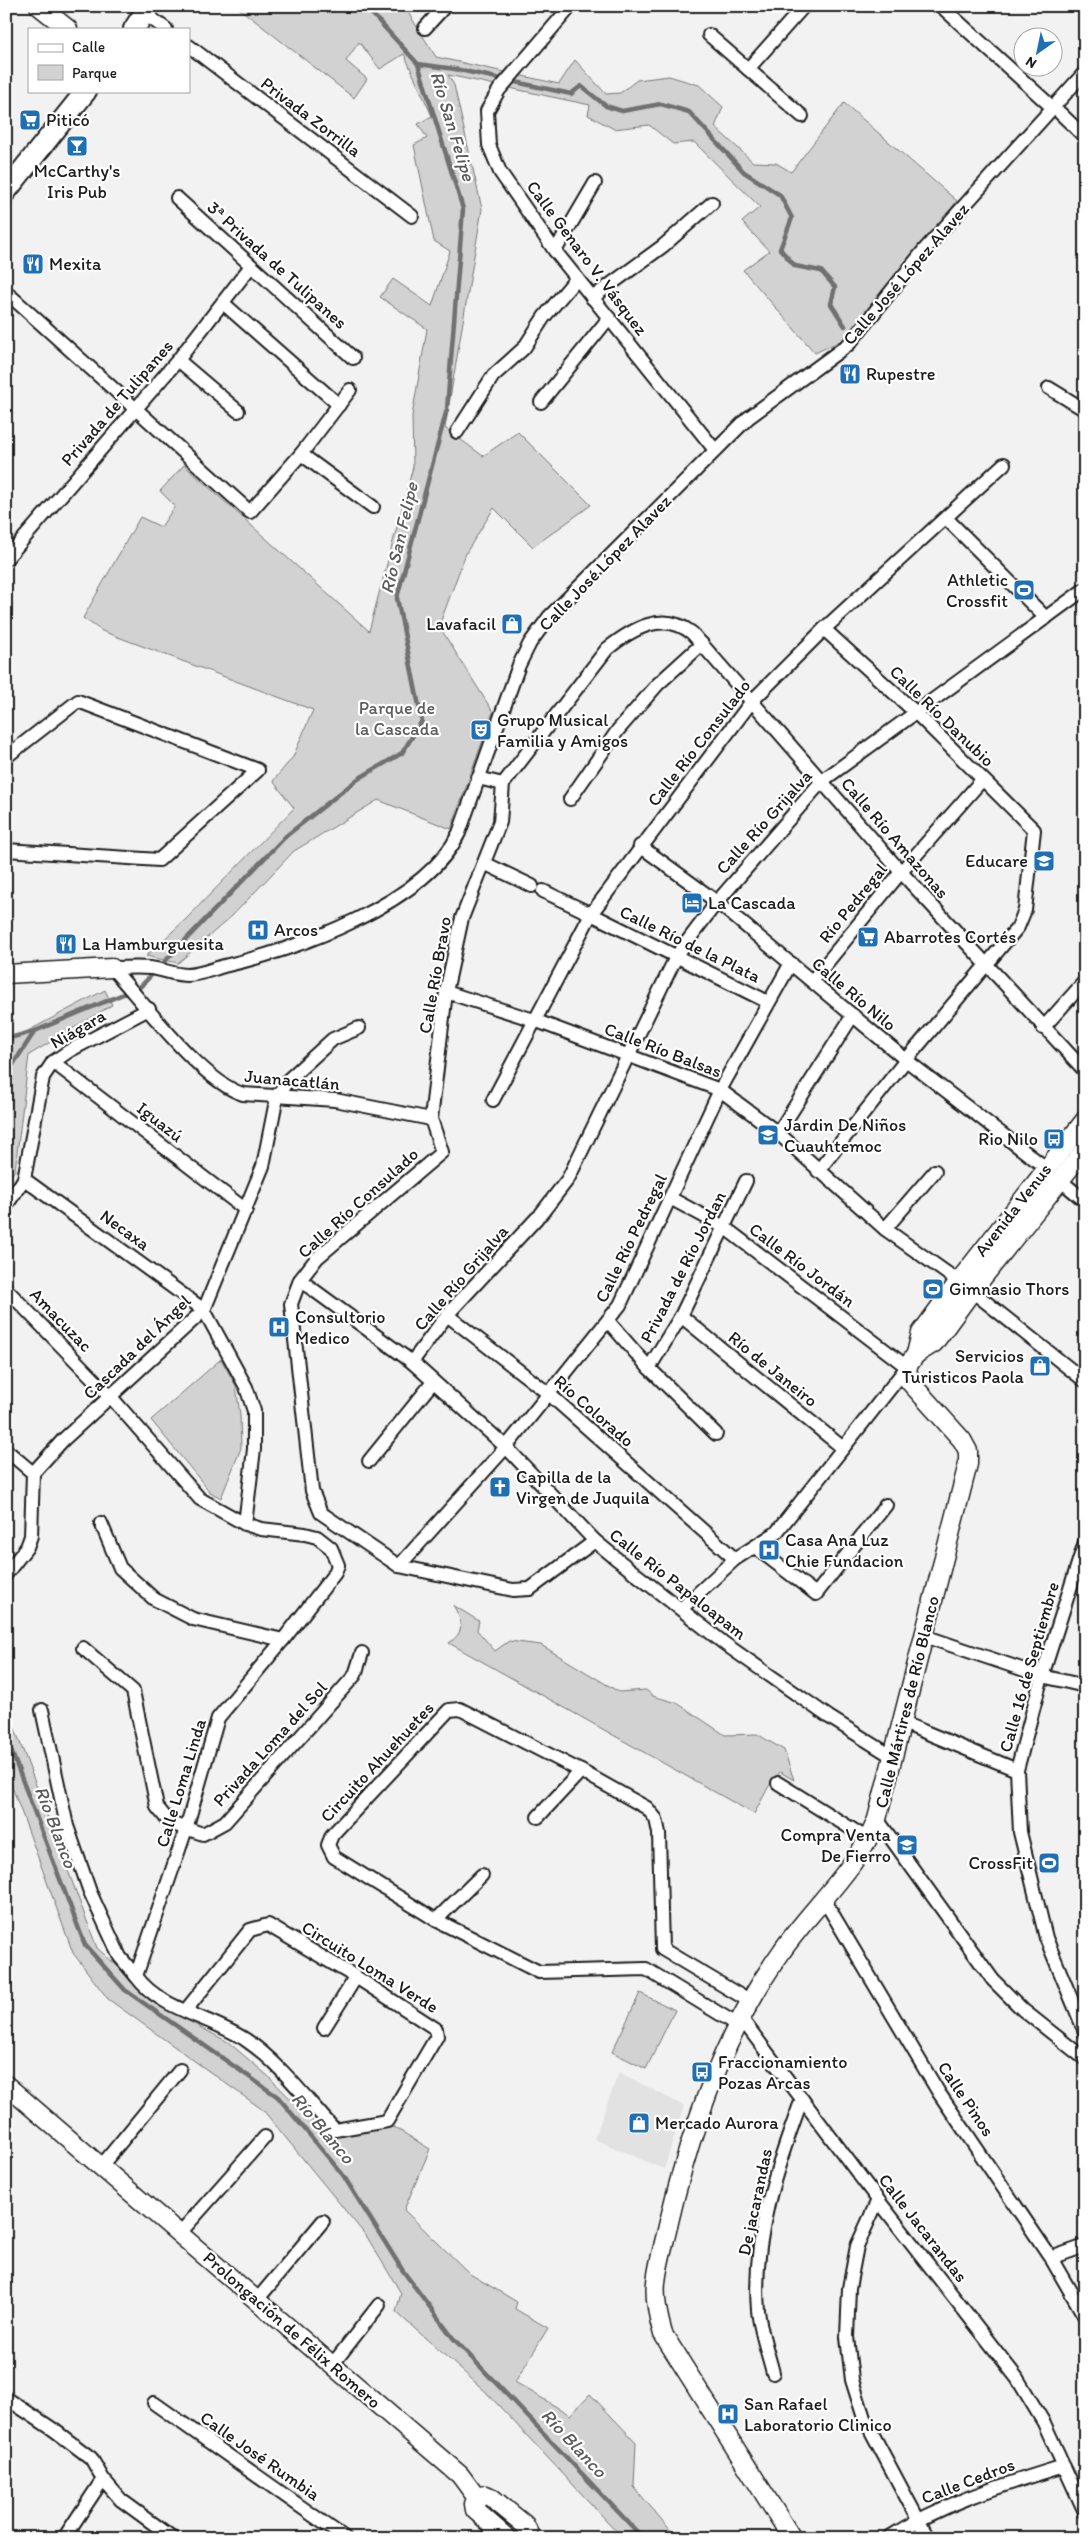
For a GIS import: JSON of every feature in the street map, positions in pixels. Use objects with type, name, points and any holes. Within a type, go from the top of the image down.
[{"type":"main road","points":[[40,6],[67,28]]},
{"type":"main road","points":[[6,191],[85,92]]},
{"type":"main road","name":"Calle José López Alavez","points":[[6,974],[112,968]]},
{"type":"main road","name":"Avenida Venus","points":[[911,1360],[934,1343],[966,1286],[1046,1168],[1085,1120]]},
{"type":"main road","name":"Avenida Venus","points":[[966,1286],[1085,1149]]},
{"type":"main road","name":"Calle Mártires de Río Blanco","points":[[792,2538],[662,2334],[656,2313],[656,2282],[675,2196],[706,2097],[740,2022],[779,1955],[868,1839],[877,1819],[969,1458],[962,1440],[909,1381],[906,1371],[911,1360]]},
{"type":"main road","name":"Prolongación de Félix Romero","points":[[6,2085],[102,2165],[460,2475],[477,2498],[474,2504],[475,2510],[496,2534]]},
{"type":"main road","points":[[477,2498],[483,2495],[492,2498],[525,2525],[528,2531],[527,2538]]},
{"type":"street","points":[[425,28],[445,6]]},
{"type":"street","name":"Calle Genaro V. Vásquez","points":[[571,6],[498,90],[487,111],[489,145],[500,172],[555,251],[715,450]]},
{"type":"street","points":[[748,69],[804,6]]},
{"type":"street","points":[[940,6],[1085,137]]},
{"type":"street","points":[[143,16],[164,28]]},
{"type":"street","points":[[709,35],[802,116]]},
{"type":"street","name":"Privada Zorrilla","points":[[190,47],[412,216]]},
{"type":"street","name":"Calle José López Alavez","points":[[112,968],[150,968],[188,975],[243,962],[307,942],[384,905],[431,871],[453,844],[519,665],[538,631],[549,616],[748,418],[849,344],[925,249],[1057,111],[1085,72]]},
{"type":"street","points":[[555,251],[595,183]]},
{"type":"street","name":"3ª Privada de Tulipanes","points":[[177,198],[353,358]]},
{"type":"street","points":[[592,298],[662,246],[712,203]]},
{"type":"street","name":"Privada de Tulipanes","points":[[6,559],[178,360],[251,266]]},
{"type":"street","points":[[457,432],[493,376],[524,348],[544,318],[577,278]]},
{"type":"street","points":[[6,292],[250,512],[300,454],[350,390]]},
{"type":"street","points":[[223,303],[339,405]]},
{"type":"street","points":[[541,402],[609,318]]},
{"type":"street","points":[[178,360],[238,411]]},
{"type":"street","points":[[1049,388],[1085,410]]},
{"type":"street","points":[[300,454],[373,507]]},
{"type":"street","name":"Calle Río Consulado","points":[[493,1100],[534,1020],[594,916],[640,846],[752,701],[824,628],[947,519],[1004,464]]},
{"type":"street","points":[[947,519],[1046,618]]},
{"type":"street","name":"Calle Río Grijalva","points":[[412,1362],[447,1315],[539,1216],[568,1179],[677,955],[717,902],[822,781],[1084,591]]},
{"type":"street","name":"Calle Río Amazonas","points":[[503,784],[607,650],[627,635],[652,623],[673,622],[682,626],[702,644],[901,872],[1043,1028],[1085,1071]]},
{"type":"street","name":"Calle Río Danubio","points":[[824,628],[915,712],[1034,830],[1025,910],[1018,927],[986,965]]},
{"type":"street","points":[[570,799],[618,730],[658,684],[702,644]]},
{"type":"street","points":[[6,757],[78,701],[258,770],[159,860],[6,850]]},
{"type":"street","points":[[478,778],[503,784]]},
{"type":"street","name":"Río Pedregal","points":[[812,981],[901,872],[982,780]]},
{"type":"street","name":"Calle Río Bravo","points":[[431,1119],[446,992],[459,930],[500,822],[503,784]]},
{"type":"street","name":"Calle Río Nilo","points":[[640,846],[717,902],[906,1060],[1046,1168]]},
{"type":"street","name":"Calle Río de la Plata","points":[[484,863],[677,955],[768,1002]]},
{"type":"street","name":"Calle Río Pedregal","points":[[398,1566],[506,1447],[626,1296],[720,1090],[791,963]]},
{"type":"street","points":[[818,1171],[906,1060],[986,965]]},
{"type":"street","name":"Juanacatlán","points":[[112,968],[205,1072],[231,1091],[243,1094],[335,1100],[431,1119]]},
{"type":"street","points":[[1043,1028],[1085,981]]},
{"type":"street","name":"Calle Río Balsas","points":[[446,992],[534,1020],[720,1090],[778,1133],[818,1171],[886,1229],[966,1286],[1085,1381]]},
{"type":"street","name":"Niágara","points":[[6,1206],[24,1179],[43,1077],[53,1062],[69,1051],[149,1009]]},
{"type":"street","points":[[778,1133],[853,1015]]},
{"type":"street","points":[[278,1096],[288,1080],[333,1039],[359,1028]]},
{"type":"street","name":"Iguazú","points":[[53,1062],[246,1210]]},
{"type":"street","name":"Cascada del Ángel","points":[[33,1473],[63,1440],[204,1310],[263,1166],[278,1096]]},
{"type":"street","name":"Calle Río Consulado","points":[[431,1119],[442,1152],[317,1258],[300,1280],[291,1304],[312,1491],[321,1514],[398,1566],[513,1590],[530,1589],[595,1541]]},
{"type":"street","points":[[886,1229],[935,1171]]},
{"type":"street","name":"Necaxa","points":[[24,1179],[204,1310]]},
{"type":"street","points":[[1060,1180],[1085,1201]]},
{"type":"street","name":"Privada de Río Jordan","points":[[649,1368],[681,1316],[746,1181]]},
{"type":"street","name":"Calle Río Jordán","points":[[670,1198],[724,1227],[911,1360]]},
{"type":"street","name":"Calle Río Papaloapam","points":[[300,1280],[412,1362],[506,1447],[595,1541],[733,1650],[829,1717],[892,1757]]},
{"type":"street","name":"Amacuzac","points":[[6,1290],[111,1397],[200,1499],[245,1524],[262,1529],[317,1537],[331,1548],[338,1565],[335,1573]]},
{"type":"street","points":[[204,1310],[246,1387],[254,1411],[254,1449],[245,1524]]},
{"type":"street","name":"Río Colorado","points":[[447,1315],[549,1394],[735,1559]]},
{"type":"street","name":"Río de Janeiro","points":[[681,1316],[843,1448]]},
{"type":"street","points":[[608,1321],[649,1368],[716,1434]]},
{"type":"street","points":[[681,1609],[735,1559],[776,1533],[911,1360]]},
{"type":"street","points":[[369,1461],[433,1382]]},
{"type":"street","points":[[6,1450],[33,1473],[31,1536],[27,1546],[6,1574]]},
{"type":"street","points":[[755,1547],[816,1594],[886,1505]]},
{"type":"street","points":[[101,1523],[120,1568],[154,1599],[193,1619],[283,1640]]},
{"type":"street","name":"Calle 16 de Septiembre","points":[[1085,1543],[1042,1676],[1017,1770],[1020,1832],[1046,1938],[1085,2032]]},
{"type":"street","name":"Calle Loma Linda","points":[[136,1976],[186,1829],[218,1718],[283,1640],[335,1573]]},
{"type":"street","points":[[924,1636],[1042,1676],[1085,1686]]},
{"type":"street","points":[[83,1648],[133,1691],[152,1792],[157,1807],[170,1823],[186,1829]]},
{"type":"street","name":"Privada Loma del Sol","points":[[186,1829],[202,1834],[225,1822],[354,1675],[362,1653]]},
{"type":"street","name":"Circuito Ahuehuetes","points":[[740,2022],[646,1969],[539,1972],[436,1920],[334,1857],[328,1845],[332,1835],[449,1710],[460,1709],[581,1771],[647,1808],[656,1819],[659,1833],[662,1949],[751,2002]]},
{"type":"street","points":[[42,1710],[66,1826],[90,1892],[120,1957],[142,1985],[160,2000],[186,2010]]},
{"type":"street","points":[[901,1722],[1017,1770]]},
{"type":"street","points":[[538,1817],[581,1771]]},
{"type":"street","points":[[778,1783],[868,1839]]},
{"type":"street","points":[[877,1819],[993,1980],[1023,2010],[1085,2059]]},
{"type":"street","points":[[436,1920],[482,1875]]},
{"type":"street","name":"Calle Pinos","points":[[823,1898],[940,2093],[1051,2258],[1085,2317]]},
{"type":"street","name":"Circuito Loma Verde","points":[[268,1925],[356,1977],[436,2029],[437,2036],[387,2121],[335,2130],[272,2062],[247,2041],[186,2010],[250,1930],[268,1925]]},
{"type":"street","points":[[324,2028],[356,1977]]},
{"type":"street","name":"Calle Jacarandas","points":[[740,2022],[802,2099],[1017,2378],[1044,2423],[1085,2512]]},
{"type":"street","points":[[102,2165],[180,2070]]},
{"type":"street","name":"De jacarandas","points":[[773,2373],[758,2311],[759,2248],[777,2164],[802,2099]]},
{"type":"street","points":[[180,2233],[265,2137]]},
{"type":"street","points":[[878,2200],[857,2246],[849,2288],[848,2337],[852,2380],[864,2418],[928,2538]]},
{"type":"street","points":[[257,2300],[323,2221]]},
{"type":"street","points":[[1051,2258],[1085,2246]]},
{"type":"street","points":[[332,2365],[380,2305]]},
{"type":"street","points":[[6,2398],[54,2430],[90,2458],[103,2479],[121,2500],[173,2538]]},
{"type":"street","name":"Calle José Rumbia","points":[[154,2403],[344,2538]]},
{"type":"street","name":"Calle Cedros","points":[[888,2538],[917,2519],[985,2490],[1064,2466]]},
{"type":"street","points":[[64,2538],[103,2479]]},
{"type":"shaded area","name":"Mercado Aurora","points":[[619,2072],[684,2106],[664,2169],[594,2139]]},
{"type":"green space","name":"Parque de la Cascada","points":[[236,6],[404,6],[436,57],[559,84],[575,60],[606,94],[620,93],[637,80],[669,76],[699,85],[723,107],[715,127],[753,162],[776,163],[791,172],[844,103],[957,201],[853,335],[815,353],[743,270],[769,251],[742,222],[760,207],[694,142],[673,144],[649,125],[614,129],[588,115],[590,105],[448,75],[454,85],[482,209],[445,428],[483,456],[518,432],[591,505],[533,547],[494,508],[466,553],[439,626],[493,712],[451,829],[378,800],[294,851],[232,916],[178,963],[146,956],[186,919],[294,808],[273,781],[293,757],[313,710],[102,631],[83,618],[140,517],[161,527],[175,506],[160,491],[184,465],[369,631],[413,467],[412,416],[427,329],[380,297],[393,279],[432,306],[450,251],[434,241],[414,145],[427,138],[418,124],[432,116],[404,54],[380,69],[359,42],[346,61],[367,79],[354,98]]},
{"type":"green space","points":[[105,990],[112,1005],[29,1055],[15,1170],[6,1183],[6,1039],[24,1033]]},
{"type":"green space","points":[[221,1359],[236,1386],[240,1415],[241,1448],[221,1498],[210,1492],[151,1420]]},
{"type":"green space","points":[[453,1605],[479,1621],[477,1630],[495,1651],[509,1641],[541,1645],[619,1692],[646,1690],[653,1696],[677,1703],[725,1735],[757,1734],[784,1750],[794,1780],[780,1772],[769,1786],[754,1814],[449,1643],[458,1634],[461,1625]]},
{"type":"green space","points":[[6,1705],[97,1948],[124,1972],[149,2000],[228,2042],[268,2076],[324,2133],[394,2127],[430,2149],[404,2210],[470,2274],[517,2302],[515,2309],[548,2328],[515,2382],[570,2415],[590,2394],[636,2442],[634,2487],[677,2538],[623,2538],[485,2391],[396,2312],[401,2293],[367,2237],[263,2110],[108,1999],[73,1953],[6,1770]]},
{"type":"green space","points":[[640,1993],[675,2010],[646,2069],[612,2052]]},
{"type":"waterway","name":"Río San Felipe","points":[[6,1039],[35,1031],[140,987],[286,836],[358,779],[402,753],[422,721],[397,598],[447,409],[463,209],[418,64],[365,6]]},
{"type":"waterway","points":[[418,64],[455,69],[571,94],[581,86],[606,106],[622,111],[661,104],[689,112],[744,172],[780,195],[792,218],[780,249],[795,266],[821,271],[835,287],[831,304],[845,326]]},
{"type":"waterway","name":"Río Blanco","points":[[6,1075],[35,1031]]},
{"type":"waterway","name":"Río Blanco","points":[[6,1737],[85,1945],[125,1990],[278,2097],[343,2175],[403,2271],[453,2338],[643,2538]]},
{"type":"place","name":"Piticó","points":[[30,120]]},
{"type":"place","name":"McCarthy's Iris Pub","points":[[77,146]]},
{"type":"place","name":"Mexita","points":[[33,264]]},
{"type":"place","name":"Rupestre","points":[[850,374]]},
{"type":"place","name":"Athletic Crossfit","points":[[1024,590]]},
{"type":"place","name":"Lavafacil","points":[[512,624]]},
{"type":"place","name":"Grupo Musical Familia y Amigos","points":[[481,730]]},
{"type":"place","name":"Educare","points":[[1044,861]]},
{"type":"place","name":"La Cascada","points":[[692,903]]},
{"type":"place","name":"Arcos","points":[[258,930]]},
{"type":"place","name":"Abarrotes Cortés","points":[[868,937]]},
{"type":"place","name":"La Hamburguesita","points":[[66,944]]},
{"type":"place","name":"Jardin De Niños Cuauhtemoc","points":[[768,1135]]},
{"type":"place","name":"Rio Nilo","points":[[1054,1139]]},
{"type":"place","name":"Gimnasio Thors","points":[[933,1289]]},
{"type":"place","name":"Consultorio Medico","points":[[279,1327]]},
{"type":"place","name":"Servicios Turisticos Paola","points":[[1040,1366]]},
{"type":"place","name":"Capilla de la Virgen de Juquila","points":[[500,1487]]},
{"type":"place","name":"Casa Ana Luz Chie Fundacion","points":[[769,1550]]},
{"type":"place","name":"Compra Venta De Fierro","points":[[907,1845]]},
{"type":"place","name":"CrossFit","points":[[1049,1863]]},
{"type":"place","name":"Fraccionamiento Pozas Arcas","points":[[702,2072]]},
{"type":"place","name":"Mercado Aurora","points":[[639,2123]]},
{"type":"place","name":"San Rafael Laboratorio Clinico","points":[[728,2414]]}]
